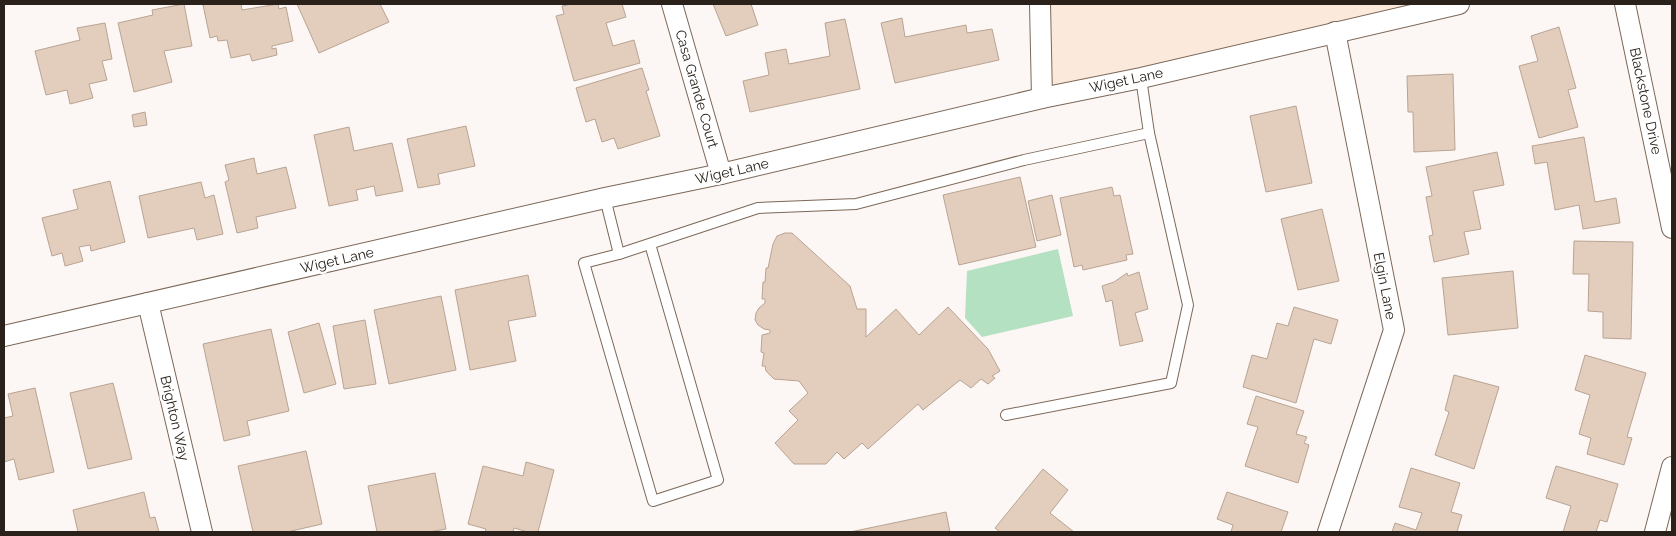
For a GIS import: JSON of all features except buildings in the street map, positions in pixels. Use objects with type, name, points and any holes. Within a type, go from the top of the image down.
[{"type":"street","name":"Casa Grande Court","points":[[672,4],[722,174]]},
{"type":"street","points":[[1040,4],[1042,98]]},
{"type":"street","name":"Wiget Lane","points":[[4,336],[605,198],[722,174],[1042,98],[1141,78],[1459,4]]},
{"type":"street","name":"Blackstone Drive","points":[[1625,4],[1672,228]]},
{"type":"street","name":"Elgin Lane","points":[[1328,532],[1394,330],[1335,32]]},
{"type":"street","name":"Brighton Way","points":[[148,303],[202,532]]},
{"type":"street","points":[[1655,532],[1672,467]]},
{"type":"lane","points":[[1006,415],[1171,382],[1188,305],[1149,133],[1141,78]]},
{"type":"lane","points":[[650,244],[718,480],[653,501],[584,263],[619,254],[758,208],[856,204],[1024,160],[1149,133]]},
{"type":"lane","points":[[605,198],[619,254]]},
{"type":"shaded area","points":[[1040,4],[1459,4],[1042,98]]},
{"type":"green space","points":[[1058,249],[1073,316],[982,337],[965,318],[967,271]]}]
